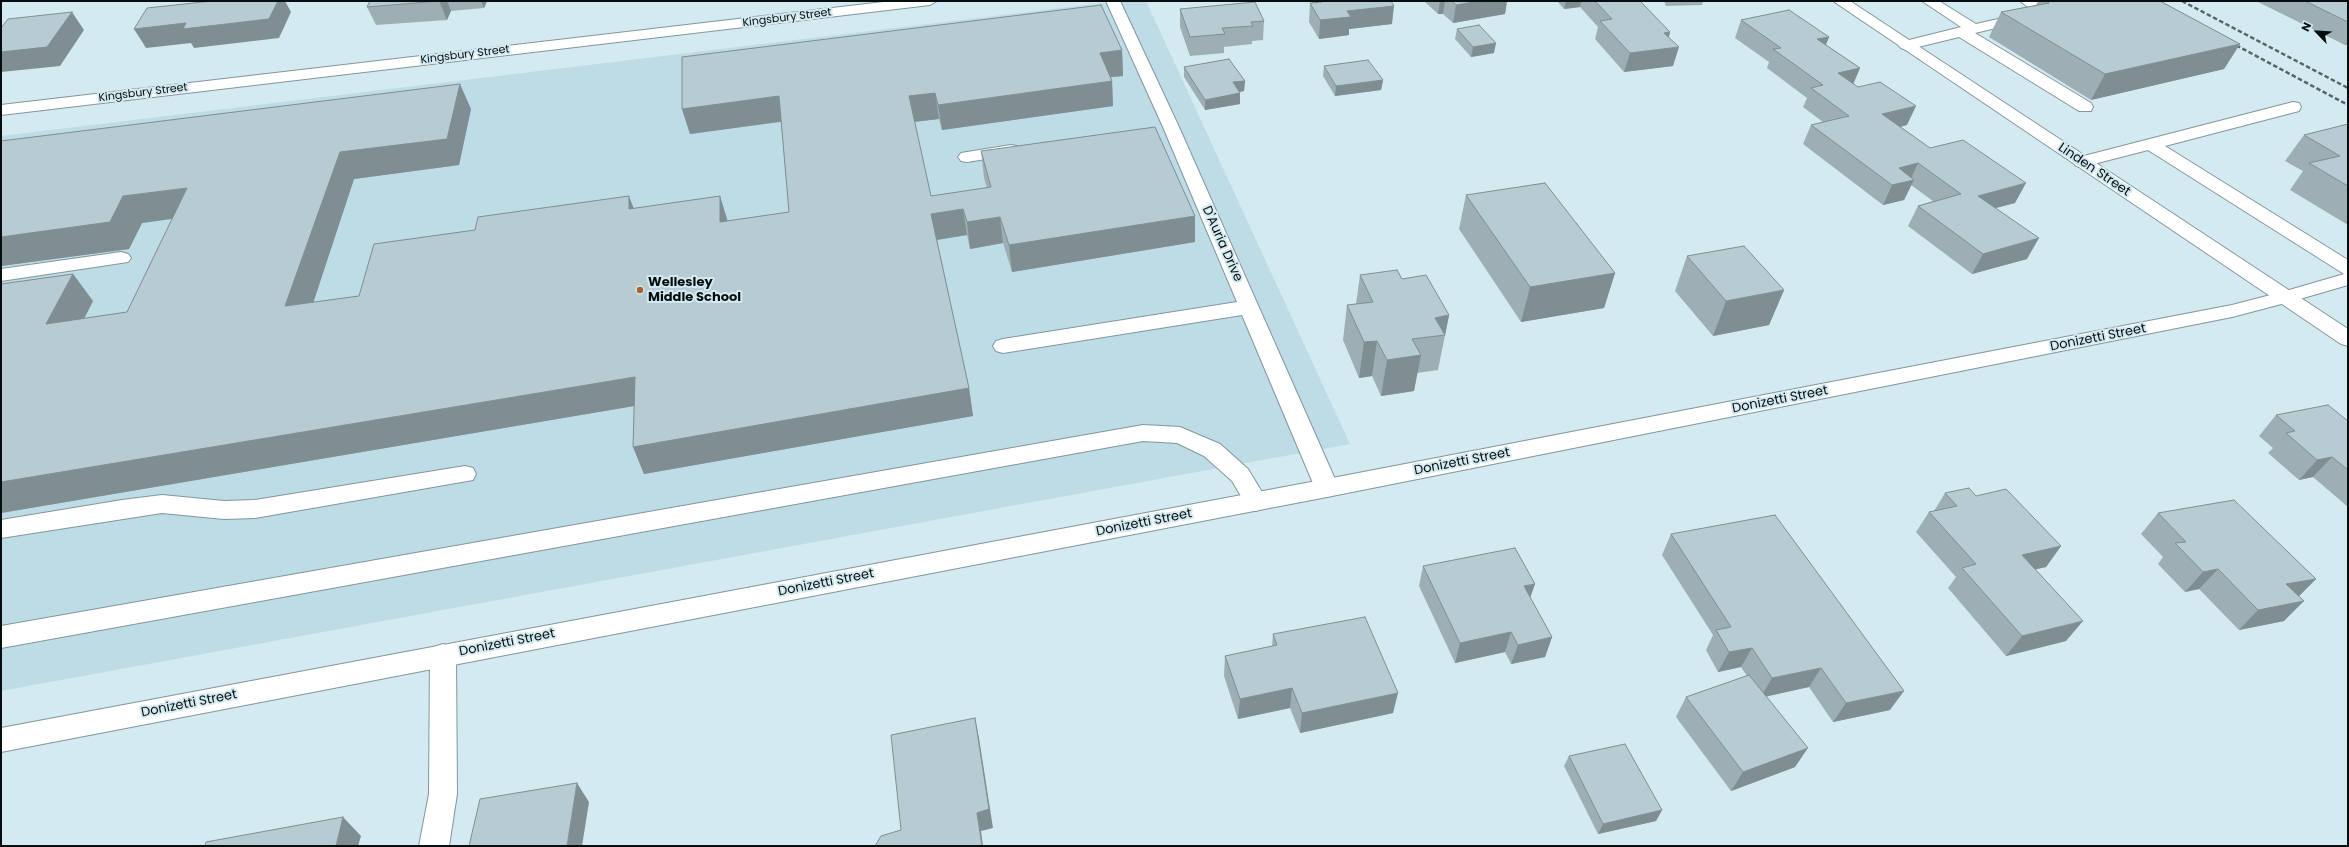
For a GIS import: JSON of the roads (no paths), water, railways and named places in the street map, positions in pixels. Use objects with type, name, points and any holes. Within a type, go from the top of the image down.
[{"type":"street","name":"Kingsbury Street","points":[[1,110],[930,1]]},
{"type":"street","name":"D'Auria Drive","points":[[1113,1],[1163,128],[1249,307],[1327,488]]},
{"type":"street","name":"Linden Street","points":[[1840,1],[2348,339]]},
{"type":"street","points":[[1928,1],[1968,31],[2085,107]]},
{"type":"street","points":[[2027,1],[2046,12]]},
{"type":"street","points":[[1906,45],[2061,9]]},
{"type":"street","points":[[2082,162],[2293,107]]},
{"type":"street","points":[[2151,144],[2348,269]]},
{"type":"street","points":[[967,157],[1030,148]]},
{"type":"street","points":[[1,275],[120,258]]},
{"type":"street","name":"Donizetti Street","points":[[1,740],[1256,502],[2232,312],[2348,279]]},
{"type":"street","points":[[1003,346],[1249,307]]},
{"type":"street","points":[[1,637],[1143,432],[1180,435],[1212,450],[1240,475],[1256,502]]},
{"type":"street","points":[[1,529],[162,504],[197,506],[224,510],[255,509],[465,474]]},
{"type":"street","points":[[434,846],[443,794],[443,655]]},
{"type":"railway","points":[[2182,1],[2348,88]]},
{"type":"railway","points":[[2230,42],[2348,105]]},
{"type":"place","name":"Wellesley Middle School","points":[[640,290]]}]
